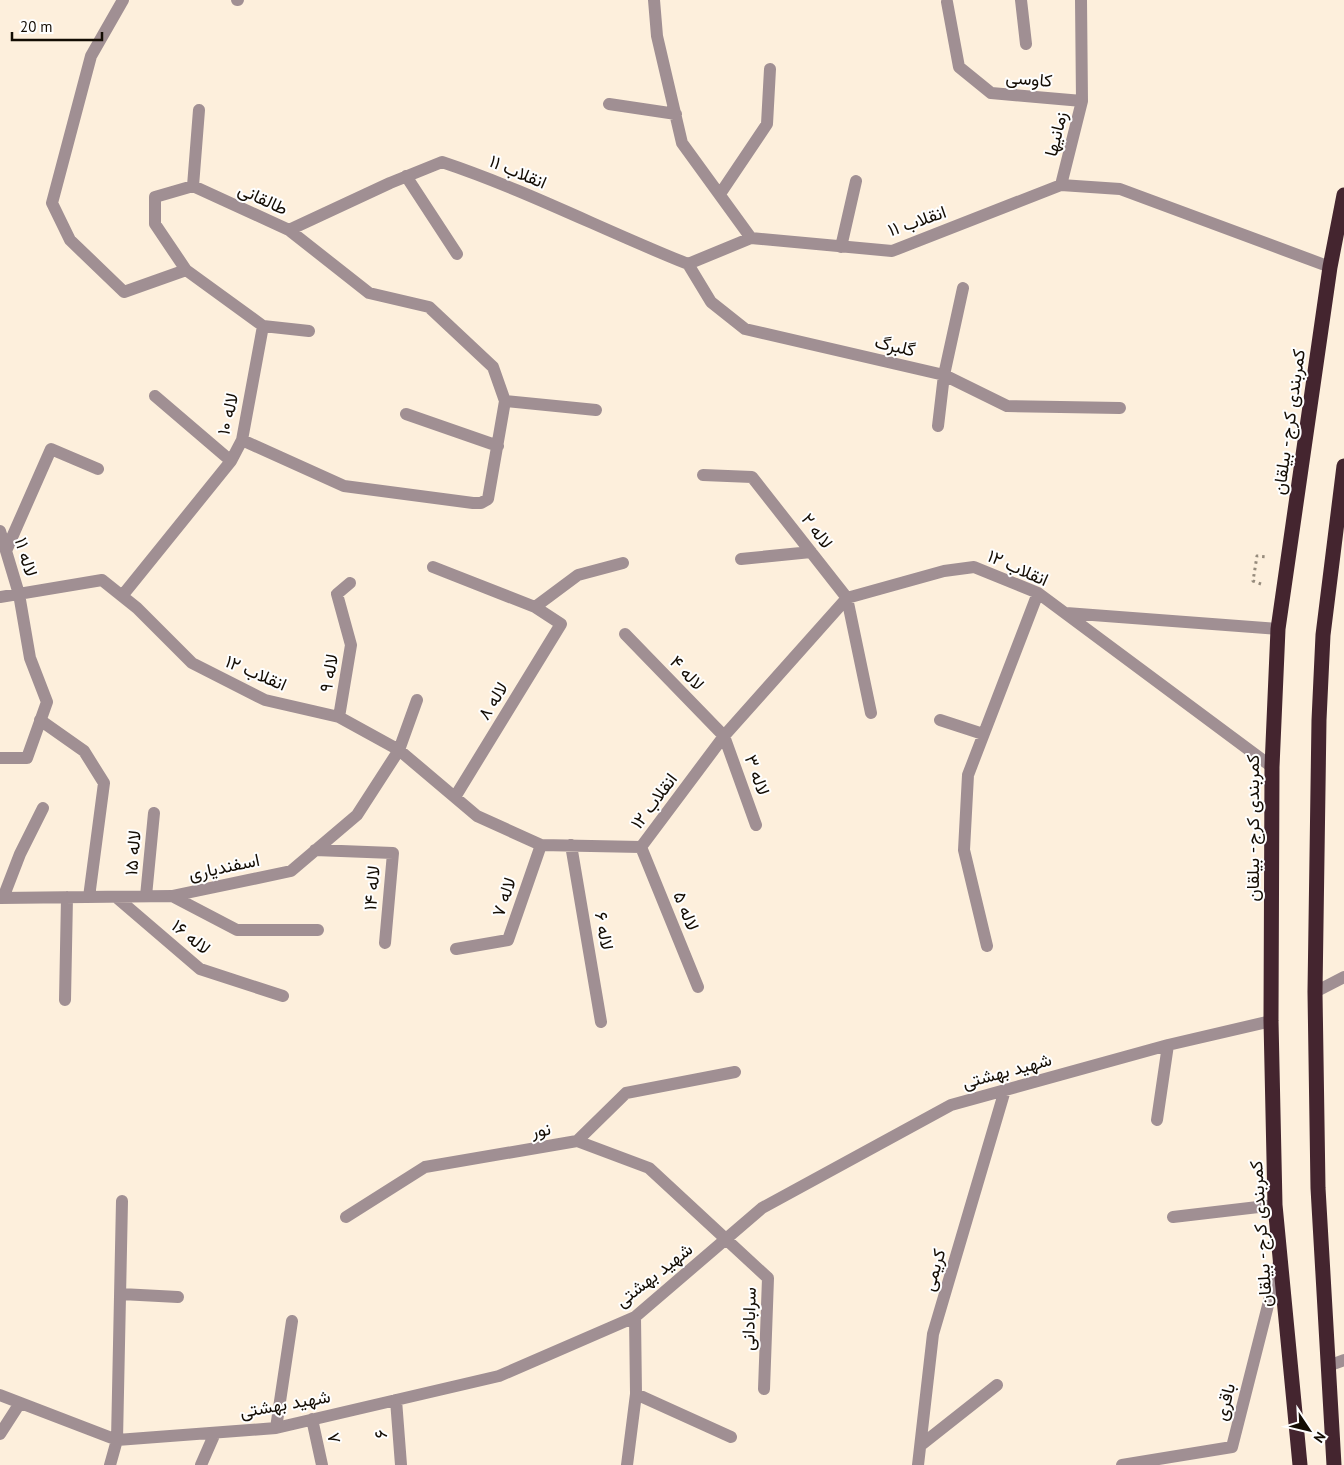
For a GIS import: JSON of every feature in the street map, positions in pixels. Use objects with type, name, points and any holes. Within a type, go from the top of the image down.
[{"type":"highway","name":"کمربندی کرج - بیلقان","points":[[1300,1465],[1275,1205],[1271,1021],[1272,767],[1278,629],[1330,267],[1344,195]]},
{"type":"highway","points":[[1334,1465],[1318,1180],[1315,992],[1322,644],[1342,500],[1344,466]]},
{"type":"street","points":[[123,0],[91,56],[52,203],[70,240],[124,292],[186,270]]},
{"type":"street","points":[[654,0],[657,36],[682,143],[751,238]]},
{"type":"street","points":[[1021,0],[1026,44]]},
{"type":"street","name":"زمانیها","points":[[1061,185],[1082,101],[1081,0]]},
{"type":"street","name":"کاوسی","points":[[947,2],[959,67],[991,93],[1082,101]]},
{"type":"street","points":[[720,194],[767,124],[770,69]]},
{"type":"street","points":[[609,104],[676,114]]},
{"type":"street","points":[[199,110],[193,186],[155,197],[155,224],[186,270],[263,326],[309,331]]},
{"type":"street","name":"طالقانی","points":[[193,186],[289,230],[406,176],[442,162],[459,168]]},
{"type":"street","name":"انقلاب ۱۱","points":[[459,168],[498,181],[688,264],[751,238],[892,251],[1061,185],[1120,189],[1330,267]]},
{"type":"street","points":[[406,176],[457,254]]},
{"type":"street","points":[[841,247],[856,181]]},
{"type":"street","points":[[242,440],[344,486],[473,503],[482,503],[488,499],[505,401],[493,367],[429,307],[370,293],[289,230]]},
{"type":"street","name":"گلبرگ","points":[[688,264],[711,302],[745,329],[944,376],[1007,406],[1120,408]]},
{"type":"street","points":[[938,426],[944,376],[963,288]]},
{"type":"street","name":"لاله ۱۰","points":[[122,596],[231,461],[242,440],[263,326]]},
{"type":"street","points":[[155,396],[231,461]]},
{"type":"street","points":[[505,401],[596,410]]},
{"type":"street","points":[[406,414],[498,446]]},
{"type":"street","points":[[6,551],[51,449],[98,469]]},
{"type":"street","name":"لاله ۲","points":[[703,476],[739,475],[752,477],[847,598]]},
{"type":"street","name":"لاله ۱۱","points":[[0,531],[19,594],[30,658],[46,702],[27,758],[0,758]]},
{"type":"street","points":[[741,559],[811,552]]},
{"type":"street","points":[[433,567],[535,606],[578,575],[623,563]]},
{"type":"street","name":"انقلاب ۱۲","points":[[0,597],[102,580],[122,596],[192,663],[265,700],[339,717],[399,750],[477,816],[541,845],[641,847],[724,736],[847,598],[944,571],[974,567],[1038,593],[1272,767]]},
{"type":"street","name":"لاله ۹","points":[[339,717],[351,645],[337,594],[350,583]]},
{"type":"street","points":[[987,946],[964,850],[968,775],[1038,593]]},
{"type":"street","points":[[847,598],[871,714]]},
{"type":"street","name":"لاله ۸","points":[[455,796],[561,624],[535,606]]},
{"type":"street","points":[[1064,613],[1278,629]]},
{"type":"street","name":"لاله ۴","points":[[626,634],[724,736]]},
{"type":"street","name":"اسفندیاری","points":[[2,898],[172,896],[291,871],[357,815],[399,750],[417,700]]},
{"type":"street","points":[[40,720],[84,751],[104,784],[89,897]]},
{"type":"street","points":[[940,720],[983,734]]},
{"type":"street","name":"لاله ۳","points":[[724,736],[756,825]]},
{"type":"street","points":[[2,898],[20,854],[43,808]]},
{"type":"street","name":"لاله ۱۵","points":[[146,896],[154,813]]},
{"type":"street","name":"لاله ۷","points":[[456,949],[508,940],[541,845]]},
{"type":"street","name":"لاله ۶","points":[[571,845],[601,1022]]},
{"type":"street","name":"لاله ۵","points":[[641,847],[698,987]]},
{"type":"street","name":"لاله ۱۴","points":[[316,850],[393,853],[385,943]]},
{"type":"street","points":[[172,896],[237,930],[318,930]]},
{"type":"street","points":[[65,1000],[67,897]]},
{"type":"street","name":"لاله ۱۶","points":[[116,897],[200,969],[283,996]]},
{"type":"street","points":[[1315,992],[1344,976]]},
{"type":"street","name":"شهید بهشتی","points":[[0,1395],[118,1440],[276,1428],[499,1376],[635,1317],[762,1208],[951,1105],[1168,1045],[1271,1021]]},
{"type":"street","points":[[1157,1120],[1168,1045]]},
{"type":"street","points":[[577,1141],[626,1092],[735,1072]]},
{"type":"street","name":"کریمی","points":[[918,1465],[933,1334],[1005,1090]]},
{"type":"street","name":"نور","points":[[346,1217],[425,1167],[577,1141],[649,1168],[726,1239]]},
{"type":"street","points":[[110,1465],[118,1440],[122,1202]]},
{"type":"street","points":[[1173,1217],[1275,1205]]},
{"type":"street","name":"سرابادانی","points":[[726,1239],[768,1278],[764,1389]]},
{"type":"street","name":"باقری","points":[[1122,1465],[1232,1447],[1280,1257]]},
{"type":"street","points":[[121,1294],[178,1297]]},
{"type":"street","points":[[627,1465],[636,1394],[635,1317]]},
{"type":"street","points":[[276,1428],[292,1320]]},
{"type":"street","points":[[1328,1366],[1344,1360]]},
{"type":"street","points":[[920,1445],[997,1385]]},
{"type":"street","points":[[636,1394],[731,1437]]},
{"type":"street","name":"۶","points":[[396,1400],[401,1465]]},
{"type":"street","points":[[0,1434],[20,1403]]},
{"type":"street","name":"۷","points":[[312,1419],[322,1465]]},
{"type":"street","points":[[201,1465],[215,1433]]},
{"type":"path","points":[[1253,581],[1257,556]]}]
